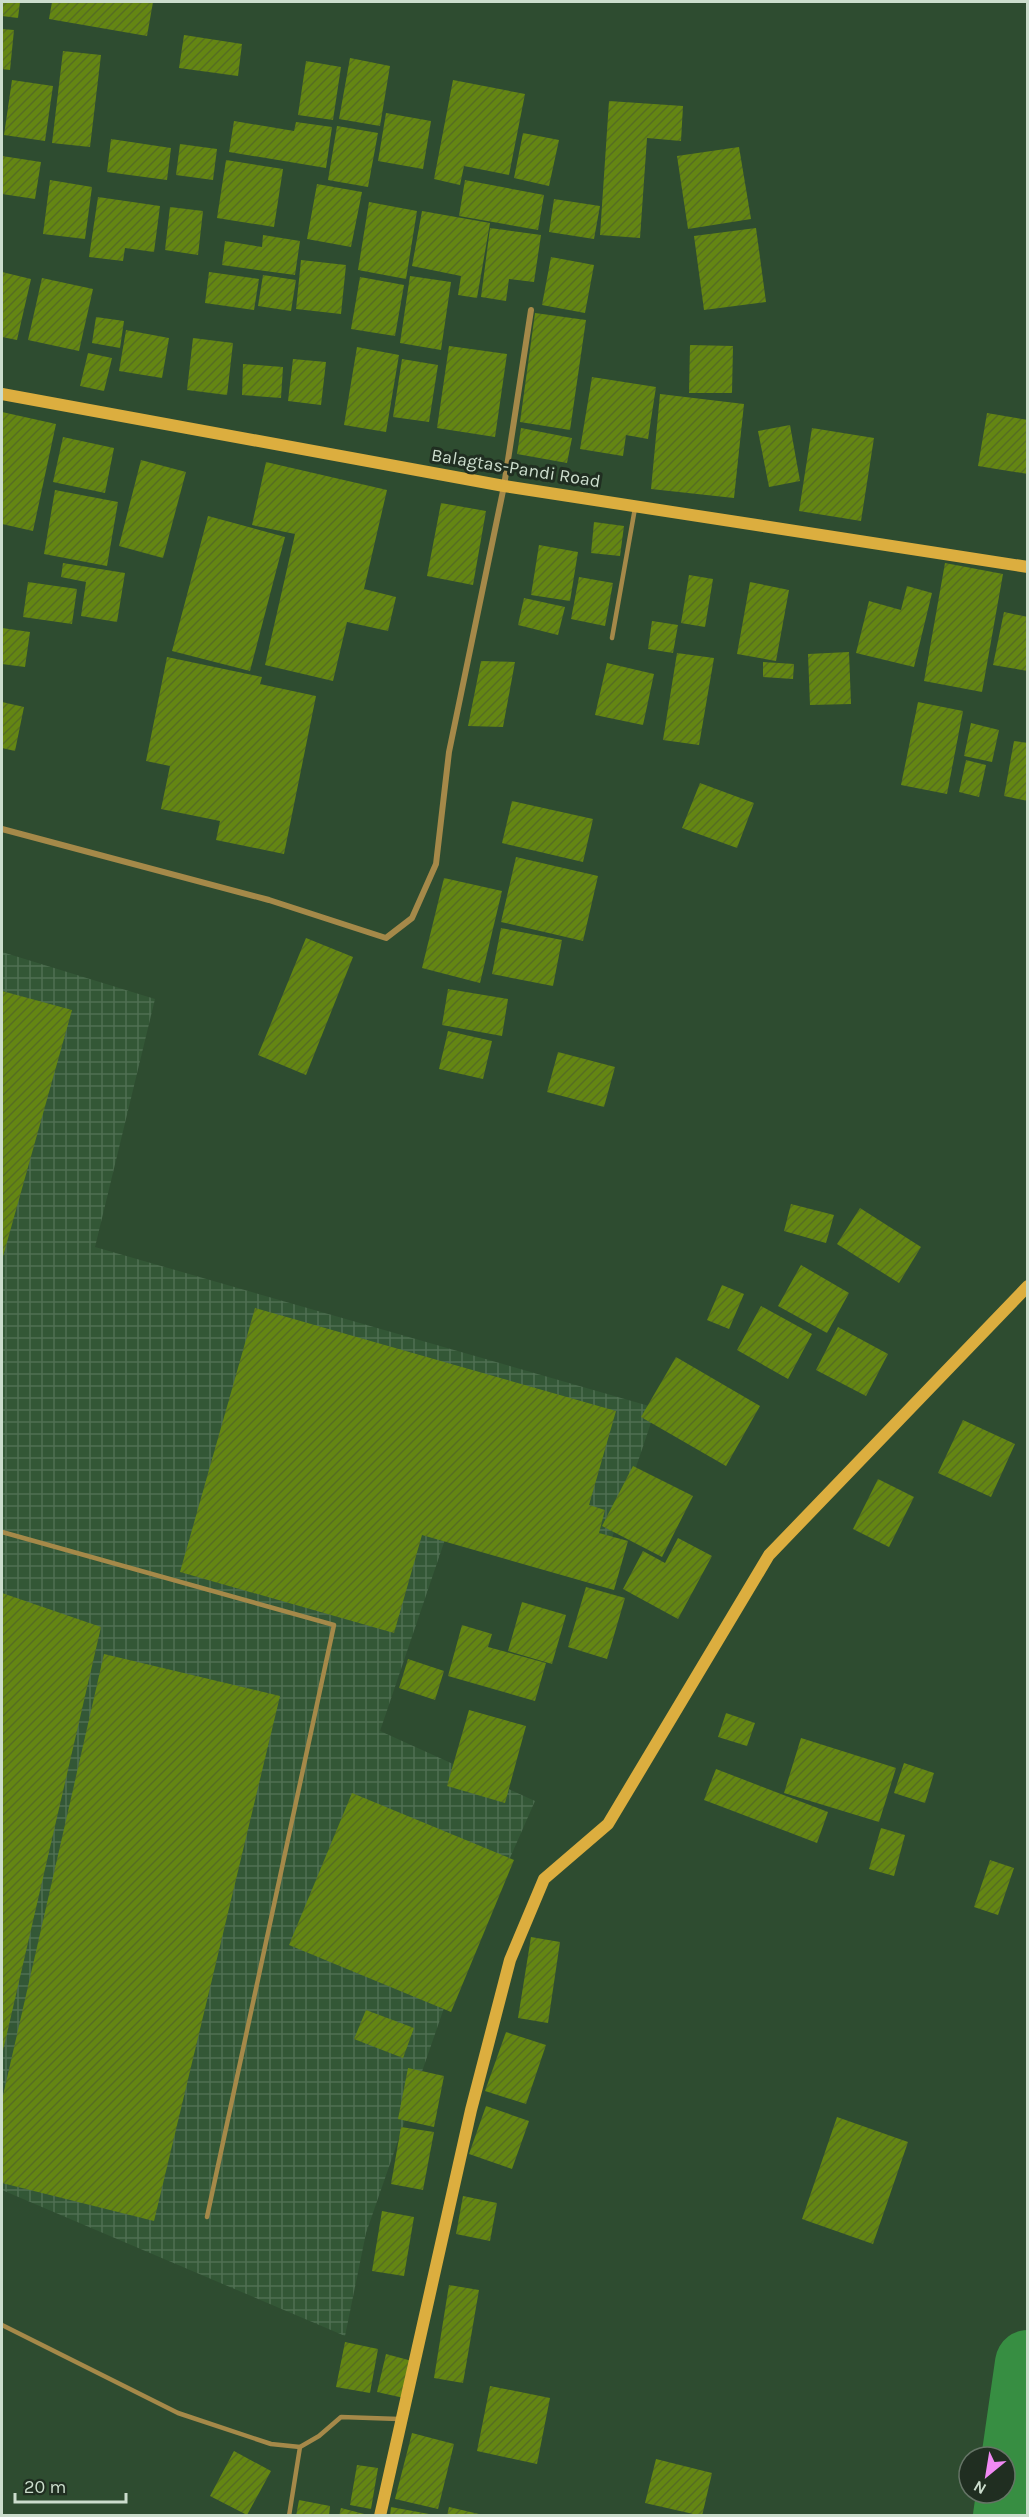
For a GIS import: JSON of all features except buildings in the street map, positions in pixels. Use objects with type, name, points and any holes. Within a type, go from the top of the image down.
[{"type":"street","points":[[2,829],[269,900],[386,938],[412,918],[436,864],[449,752],[504,486],[531,310]]},
{"type":"street","name":"Balagtas-Pandi Road","points":[[2,394],[504,486],[1028,567]]},
{"type":"street","points":[[380,2516],[471,2110],[510,1960],[544,1879],[608,1824],[769,1555],[1028,1286]]},
{"type":"lane","points":[[612,638],[635,505]]},
{"type":"lane","points":[[2,1532],[334,1625],[207,2217]]},
{"type":"lane","points":[[2,2325],[178,2413],[272,2444],[300,2447],[319,2436],[341,2417],[402,2419]]},
{"type":"lane","points":[[289,2516],[300,2447]]},
{"type":"shaded area","points":[[2,952],[155,999],[95,1247],[656,1408],[610,1544],[454,1513],[380,1731],[535,1801],[444,2008],[366,2233],[345,2336],[2,2190]]},
{"type":"waterway","points":[[1006,2516],[1028,2363]]}]
